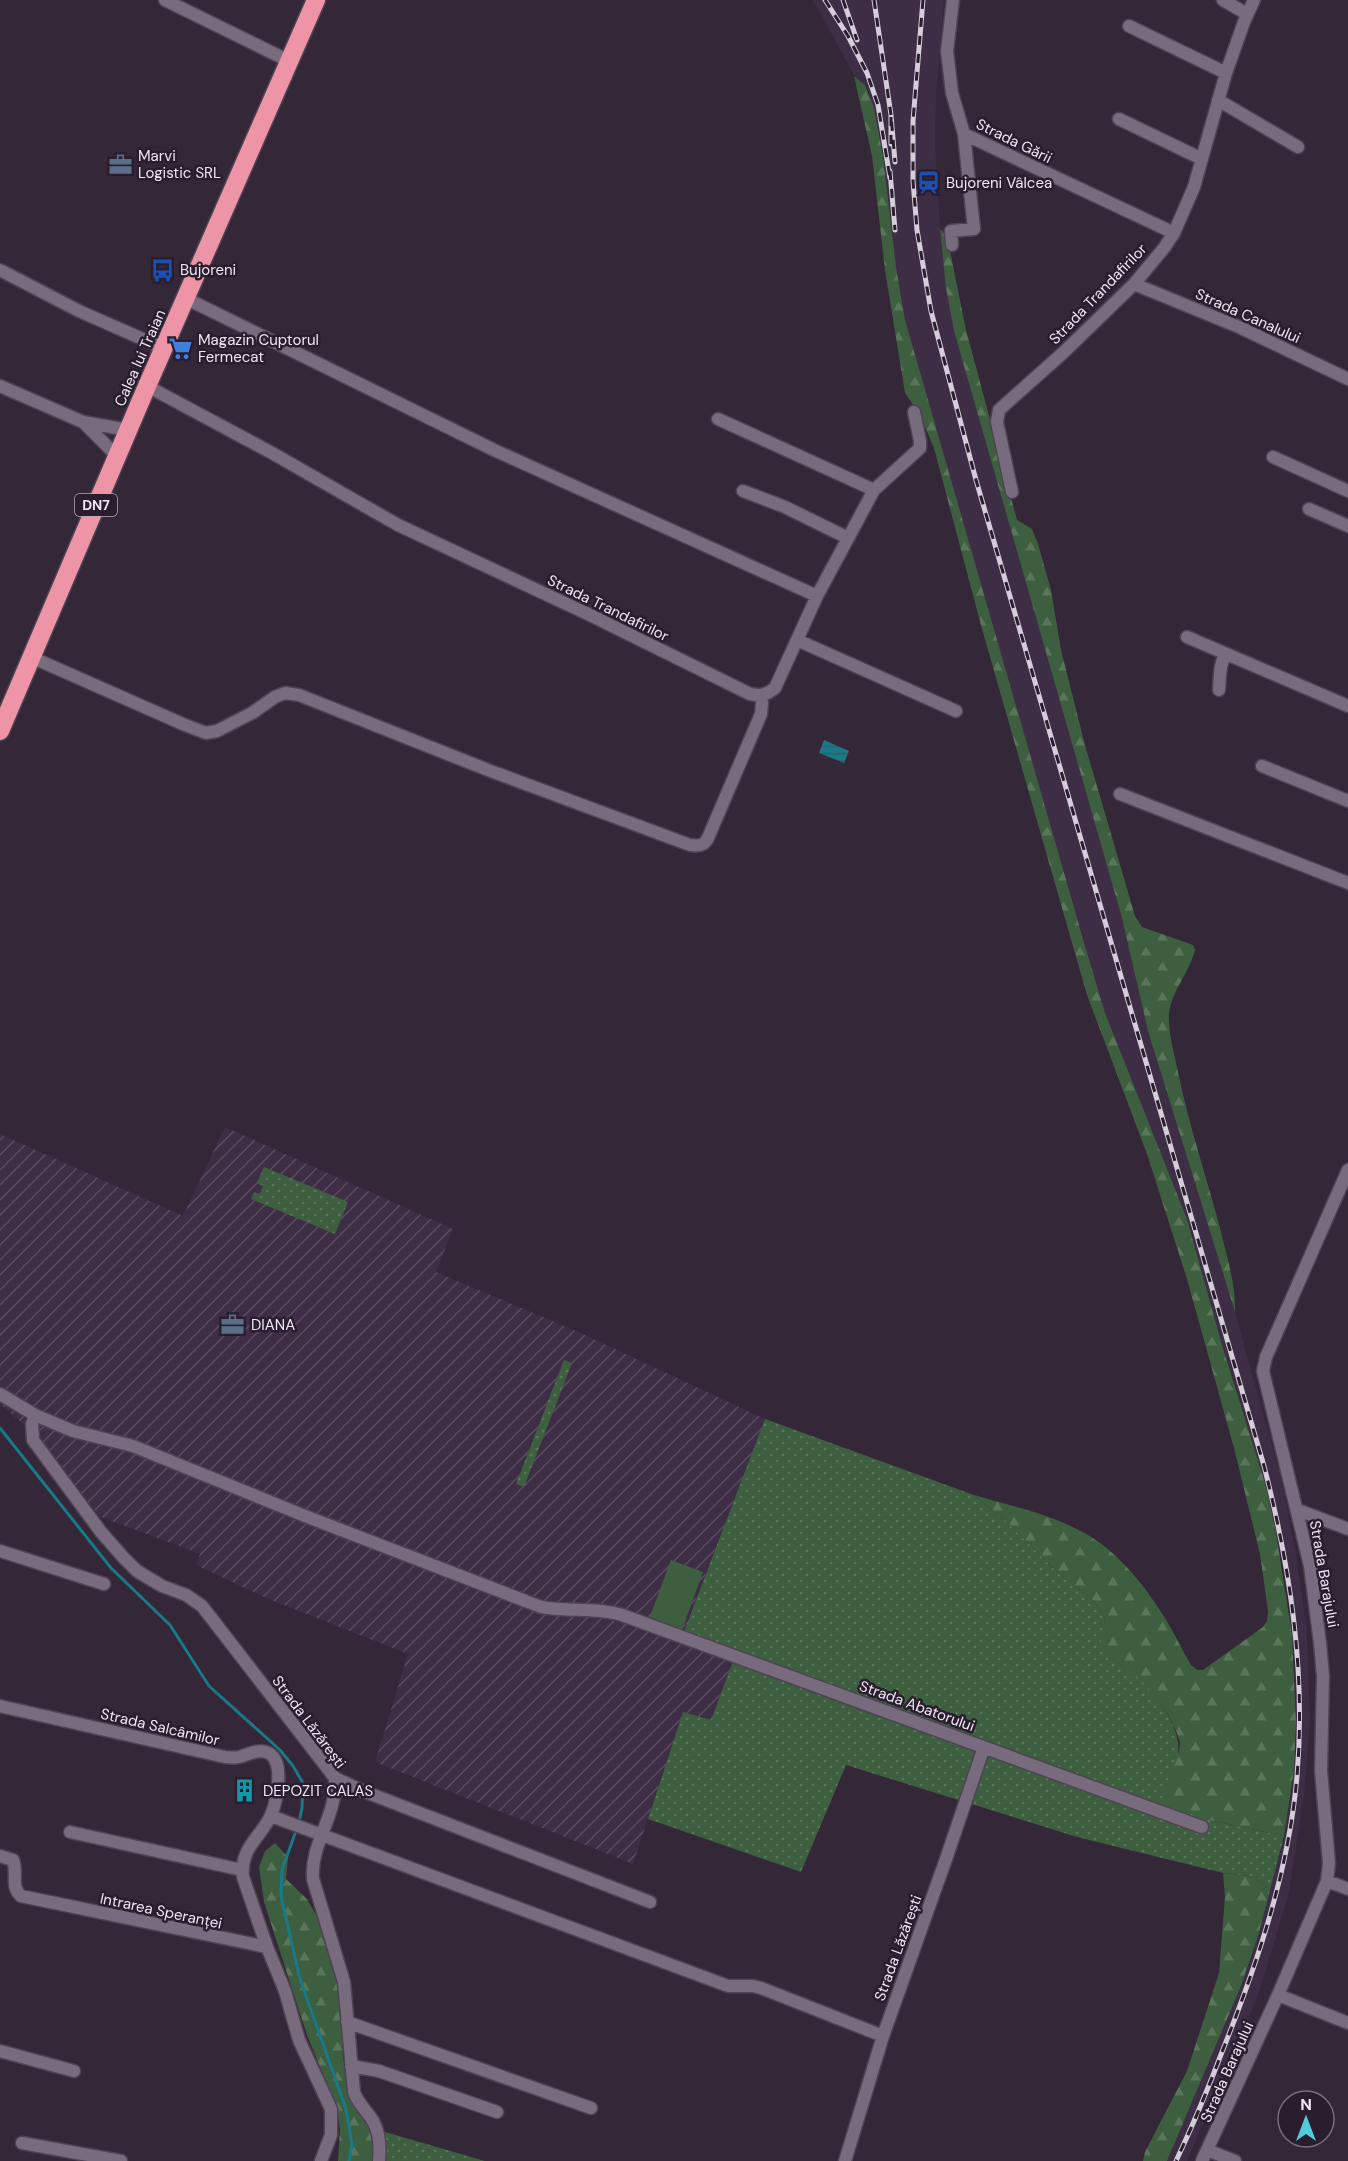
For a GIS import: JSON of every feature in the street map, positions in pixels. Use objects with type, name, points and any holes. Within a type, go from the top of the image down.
[{"type":"highway","name":"Calea lui Traian","points":[[0,731],[163,348],[316,0]]},
{"type":"street","points":[[165,0],[289,61]]},
{"type":"street","name":"Strada Gării","points":[[953,0],[947,51],[952,93],[964,134],[1174,233]]},
{"type":"street","points":[[1223,0],[1247,14]]},
{"type":"street","name":"Strada Trandafirilor","points":[[1012,492],[997,422],[999,410],[1064,352],[1134,284],[1174,233],[1186,208],[1226,74],[1254,0]]},
{"type":"street","points":[[1129,27],[1226,74]]},
{"type":"street","points":[[1218,100],[1299,147]]},
{"type":"street","points":[[1119,119],[1202,159]]},
{"type":"street","points":[[952,245],[951,231],[974,229],[964,134]]},
{"type":"street","points":[[0,270],[79,311],[163,348]]},
{"type":"street","name":"Strada Canalului","points":[[1134,284],[1239,327],[1348,379]]},
{"type":"street","points":[[185,298],[494,450],[817,596]]},
{"type":"street","points":[[0,386],[82,422],[128,430]]},
{"type":"street","name":"Strada Trandafirilor","points":[[147,386],[264,448],[398,525],[588,614],[750,694],[761,696]]},
{"type":"street","points":[[31,657],[185,725],[206,732],[227,727],[285,693],[299,695],[488,770],[698,846],[705,844],[708,838],[761,714],[761,696],[775,687],[817,596],[874,490],[920,448],[914,412]]},
{"type":"street","points":[[718,419],[874,490]]},
{"type":"street","points":[[82,422],[117,456]]},
{"type":"street","points":[[1273,458],[1348,491]]},
{"type":"street","points":[[743,491],[785,507],[848,537]]},
{"type":"street","points":[[1309,509],[1348,526]]},
{"type":"street","points":[[1187,637],[1348,706]]},
{"type":"street","points":[[797,640],[956,711]]},
{"type":"street","points":[[1219,690],[1221,665],[1226,654]]},
{"type":"street","points":[[1262,766],[1348,801]]},
{"type":"street","points":[[1120,794],[1348,883]]},
{"type":"street","name":"Strada Barajului","points":[[1205,2156],[1327,1881],[1328,1849],[1321,1770],[1323,1676],[1320,1642],[1310,1566],[1263,1371],[1266,1357],[1348,1170]]},
{"type":"street","name":"Strada Abatorului","points":[[0,1394],[35,1415],[73,1431],[133,1446],[541,1607],[554,1610],[605,1610],[622,1615],[1202,1827]]},
{"type":"street","name":"Strada Lăzărești","points":[[35,1415],[32,1424],[33,1440],[105,1537],[137,1570],[162,1586],[186,1595],[202,1606],[335,1778],[334,1804],[315,1855],[312,1869],[313,1879],[340,1962],[346,1994],[346,2022],[357,2100],[374,2122],[380,2145],[379,2161]]},
{"type":"street","points":[[1298,1510],[1348,1528]]},
{"type":"street","points":[[0,1551],[104,1584]]},
{"type":"street","name":"Strada Salcâmilor","points":[[0,1706],[225,1757],[238,1757],[265,1751],[272,1755],[278,1770],[278,1784],[271,1815]]},
{"type":"street","name":"Strada Lăzărești","points":[[845,2161],[883,2036],[984,1747]]},
{"type":"street","points":[[335,1778],[374,1796],[650,1902]]},
{"type":"street","points":[[321,2161],[331,2135],[331,2109],[299,2040],[285,1991],[243,1877],[246,1854],[271,1815],[728,1986],[761,1988],[883,2036]]},
{"type":"street","points":[[70,1832],[243,1870]]},
{"type":"street","name":"Intrarea Speranței","points":[[0,1856],[13,1860],[15,1888],[17,1894],[21,1896],[267,1947]]},
{"type":"street","points":[[1327,1881],[1348,1889]]},
{"type":"street","points":[[1278,1995],[1348,2023]]},
{"type":"street","points":[[346,2022],[591,2108]]},
{"type":"street","points":[[0,2051],[75,2071]]},
{"type":"street","points":[[351,2066],[379,2071],[497,2112]]},
{"type":"street","points":[[22,2143],[121,2161]]},
{"type":"street","points":[[1205,2156],[1235,2161]]},
{"type":"shaded area","points":[[813,0],[944,0],[936,96],[935,142],[940,229],[946,288],[954,331],[1122,918],[1148,1031],[1235,1312],[1281,1479],[1296,1554],[1307,1633],[1310,1721],[1304,1795],[1288,1897],[1258,1995],[1187,2161],[1167,2161],[1241,1986],[1258,1936],[1284,1836],[1291,1795],[1296,1746],[1295,1664],[1281,1558],[1265,1483],[1222,1345],[1187,1219],[1105,1013],[918,368],[905,320],[896,267],[883,156],[870,94],[865,85],[854,75]]},
{"type":"shaded area","points":[[225,1127],[453,1229],[436,1272],[574,1330],[765,1419],[683,1633],[736,1653],[711,1721],[683,1713],[633,1864],[375,1762],[408,1654],[266,1598],[196,1565],[200,1554],[101,1517],[55,1465],[40,1439],[0,1404],[0,1134],[183,1216]]},
{"type":"green space","points":[[854,76],[865,85],[874,108],[883,156],[896,267],[905,320],[1084,942],[1105,1013],[1187,1219],[1222,1345],[1265,1483],[1275,1527],[1292,1634],[1296,1722],[1294,1770],[1284,1836],[1214,1821],[1168,1806],[1163,1800],[1164,1793],[1180,1746],[1176,1730],[1166,1712],[1155,1696],[1131,1671],[1106,1655],[1101,1645],[1105,1618],[1094,1601],[1058,1573],[1008,1523],[974,1495],[1059,1521],[1086,1534],[1107,1548],[1144,1588],[1168,1622],[1191,1665],[1197,1670],[1203,1670],[1263,1627],[1267,1621],[1268,1611],[1260,1554],[1234,1448],[1187,1279],[1147,1154],[1087,995],[982,629],[934,448],[920,415],[905,393],[885,270],[872,156]]},
{"type":"green space","points":[[940,229],[947,236],[966,330],[1017,520],[1032,529],[1038,544],[1051,590],[1061,650],[1085,745],[1135,916],[1142,927],[1193,945],[1195,950],[1171,1005],[1169,1028],[1187,1112],[1228,1262],[1235,1312],[1148,1031],[1122,918],[954,331],[946,288]]},
{"type":"green space","points":[[264,1167],[348,1202],[335,1234],[251,1199],[254,1192],[260,1194],[263,1186],[257,1183]]},
{"type":"green space","points":[[564,1360],[572,1363],[524,1487],[516,1484]]},
{"type":"green space","points":[[765,1419],[974,1495],[1008,1523],[1058,1573],[1094,1601],[1105,1618],[1102,1643],[1104,1650],[1110,1658],[1141,1680],[1157,1698],[1171,1720],[1178,1742],[1178,1752],[1214,1821],[1284,1836],[1268,1898],[1265,1884],[1250,1876],[1223,1873],[1077,1837],[846,1765],[801,1872],[648,1819],[683,1712],[711,1720],[736,1653],[683,1634]]},
{"type":"green space","points":[[671,1560],[703,1572],[682,1630],[649,1619]]},
{"type":"green space","points":[[275,1843],[288,1857],[286,1879],[307,1899],[321,1924],[340,1988],[343,2058],[349,2089],[357,2109],[371,2128],[376,2141],[375,2161],[338,2161],[340,2129],[337,2109],[307,2035],[264,1902],[259,1867],[265,1851]]},
{"type":"green space","points":[[1223,1873],[1250,1876],[1265,1884],[1268,1898],[1258,1936],[1241,1986],[1167,2161],[1143,2161],[1145,2152],[1187,2071],[1219,1973],[1225,1897]]},
{"type":"green space","points":[[371,2128],[485,2161],[375,2161]]},
{"type":"water","points":[[824,740],[849,751],[844,763],[819,753]]},
{"type":"waterway","points":[[0,1428],[111,1568],[170,1625],[209,1686],[280,1750],[293,1766],[303,1783],[299,1822]]},
{"type":"waterway","points":[[297,1828],[282,1870],[281,1896],[300,1979],[346,2109],[352,2144],[349,2161]]},
{"type":"railway","points":[[825,0],[848,36],[867,73],[878,105],[890,178]]},
{"type":"railway","points":[[843,0],[857,40]]},
{"type":"railway","points":[[874,0],[891,115]]},
{"type":"railway","points":[[923,0],[913,121],[913,181],[917,230],[931,311],[976,480],[1264,1466],[1281,1542],[1294,1619],[1299,1737],[1297,1776],[1287,1847],[1270,1917],[1235,2019],[1176,2161]]},
{"type":"railway","points":[[891,144],[891,115],[895,162]]},
{"type":"railway","points":[[890,171],[895,230]]},
{"type":"place","name":"Marvi Logistic SRL","points":[[120,165]]},
{"type":"place","name":"Bujoreni Vâlcea","points":[[928,183]]},
{"type":"place","name":"Bujoreni","points":[[162,270]]},
{"type":"place","name":"Magazin Cuptorul Fermecat","points":[[180,349]]},
{"type":"place","name":"DIANA","points":[[233,1325]]},
{"type":"place","name":"DEPOZIT CALAS","points":[[245,1791]]}]
